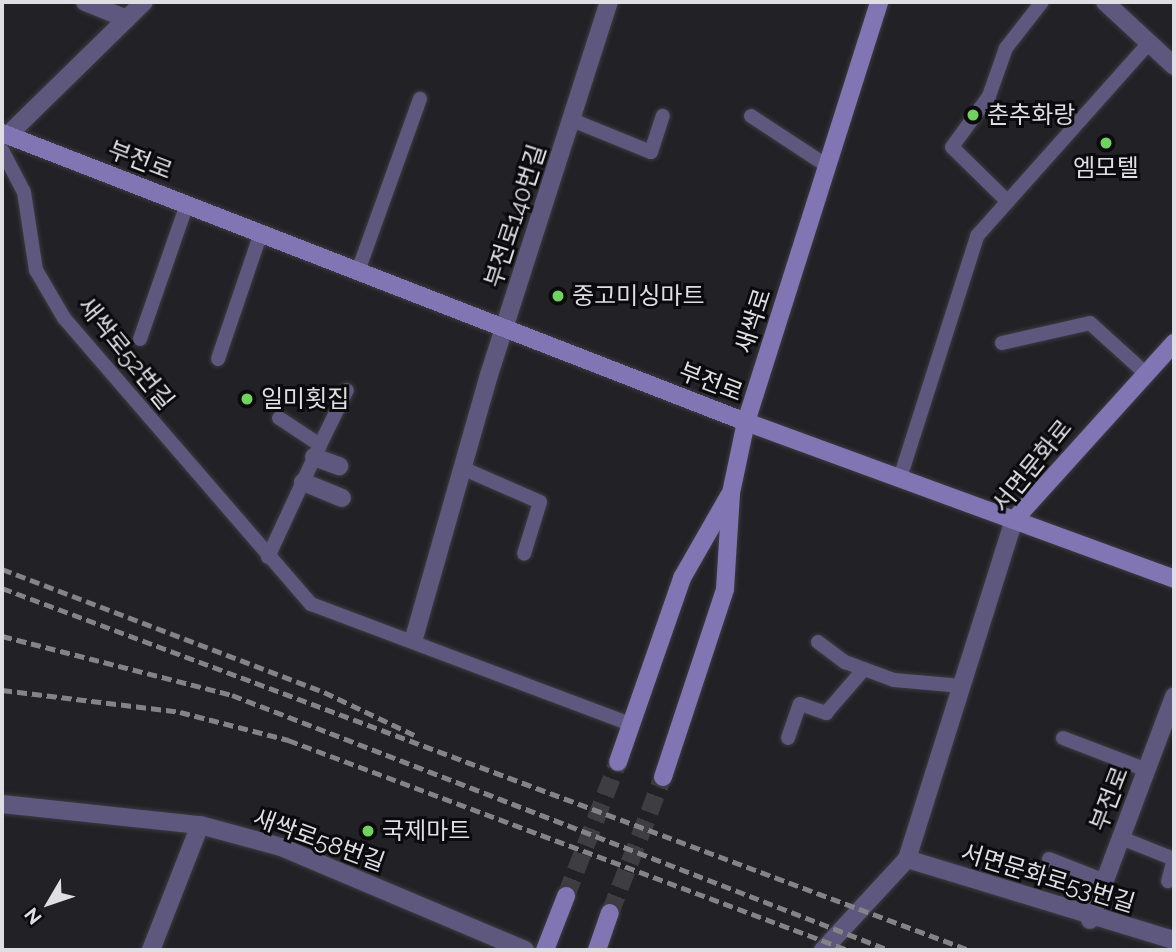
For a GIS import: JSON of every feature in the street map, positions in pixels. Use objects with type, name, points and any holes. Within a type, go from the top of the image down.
[{"type":"main road","name":"새싹로","points":[[663,777],[725,589],[731,493],[746,422],[880,2]]},
{"type":"main road","name":"부전로","points":[[3,140],[187,204],[746,422],[1174,579]]},
{"type":"main road","name":"서면문화로","points":[[1014,520],[1144,372],[1174,343]]},
{"type":"main road","name":"새싹로","points":[[618,762],[682,578],[731,493]]},
{"type":"main road","points":[[545,950],[566,896]]},
{"type":"main road","points":[[597,950],[611,913]]},
{"type":"street","points":[[85,2],[127,19]]},
{"type":"street","points":[[3,140],[144,2]]},
{"type":"street","name":"부전로140번길","points":[[505,328],[609,2]]},
{"type":"street","points":[[1105,2],[1174,66]]},
{"type":"street","points":[[414,638],[505,328]]},
{"type":"street","points":[[317,451],[340,466]]},
{"type":"street","points":[[303,482],[342,498]]},
{"type":"street","name":"서면문화로","points":[[823,950],[907,859],[1014,520]]},
{"type":"street","name":"부전로","points":[[1090,920],[1174,696]]},
{"type":"street","name":"새싹로58번길","points":[[2,804],[200,825],[281,846],[525,950]]},
{"type":"street","points":[[151,950],[200,825]]},
{"type":"street","name":"서면문화로53번길","points":[[907,859],[1090,920],[1174,940]]},
{"type":"lane","points":[[1004,199],[952,147],[989,96],[1006,48],[1042,2]]},
{"type":"lane","points":[[900,478],[976,236],[1004,199],[1050,157],[1149,43]]},
{"type":"lane","points":[[358,271],[420,99]]},
{"type":"lane","name":"부전로140번길","points":[[572,120],[651,152],[663,116]]},
{"type":"lane","points":[[751,116],[827,166]]},
{"type":"lane","name":"새싹로52번길","points":[[3,140],[24,192],[36,270],[64,318],[268,557],[312,604],[414,638],[630,723]]},
{"type":"lane","points":[[140,339],[187,204]]},
{"type":"lane","points":[[218,359],[261,233]]},
{"type":"lane","points":[[1002,343],[1090,323],[1144,372]]},
{"type":"lane","points":[[268,557],[347,390]]},
{"type":"lane","points":[[279,418],[317,451]]},
{"type":"lane","points":[[462,468],[540,502],[524,554]]},
{"type":"lane","points":[[818,642],[864,669],[894,680],[962,686]]},
{"type":"lane","points":[[788,737],[800,705],[826,713],[864,669]]},
{"type":"lane","points":[[1063,738],[1147,770]]},
{"type":"lane","points":[[1121,838],[1174,859],[1168,881]]},
{"type":"lane","points":[[1049,859],[1105,881]]},
{"type":"tunnel","points":[[566,896],[618,762]]},
{"type":"tunnel","points":[[610,913],[663,777]]},
{"type":"railway","points":[[2,569],[324,692],[414,735]]},
{"type":"railway","points":[[2,588],[969,950]]},
{"type":"railway","points":[[2,636],[232,695],[889,950]]},
{"type":"railway","points":[[2,690],[180,712],[288,740],[848,950]]},
{"type":"place","name":"춘추화랑","points":[[973,115]]},
{"type":"place","name":"엠모텔","points":[[1106,143]]},
{"type":"place","name":"중고미싱마트","points":[[558,296]]},
{"type":"place","name":"일미횟집","points":[[247,399]]},
{"type":"place","name":"국제마트","points":[[368,831]]}]
